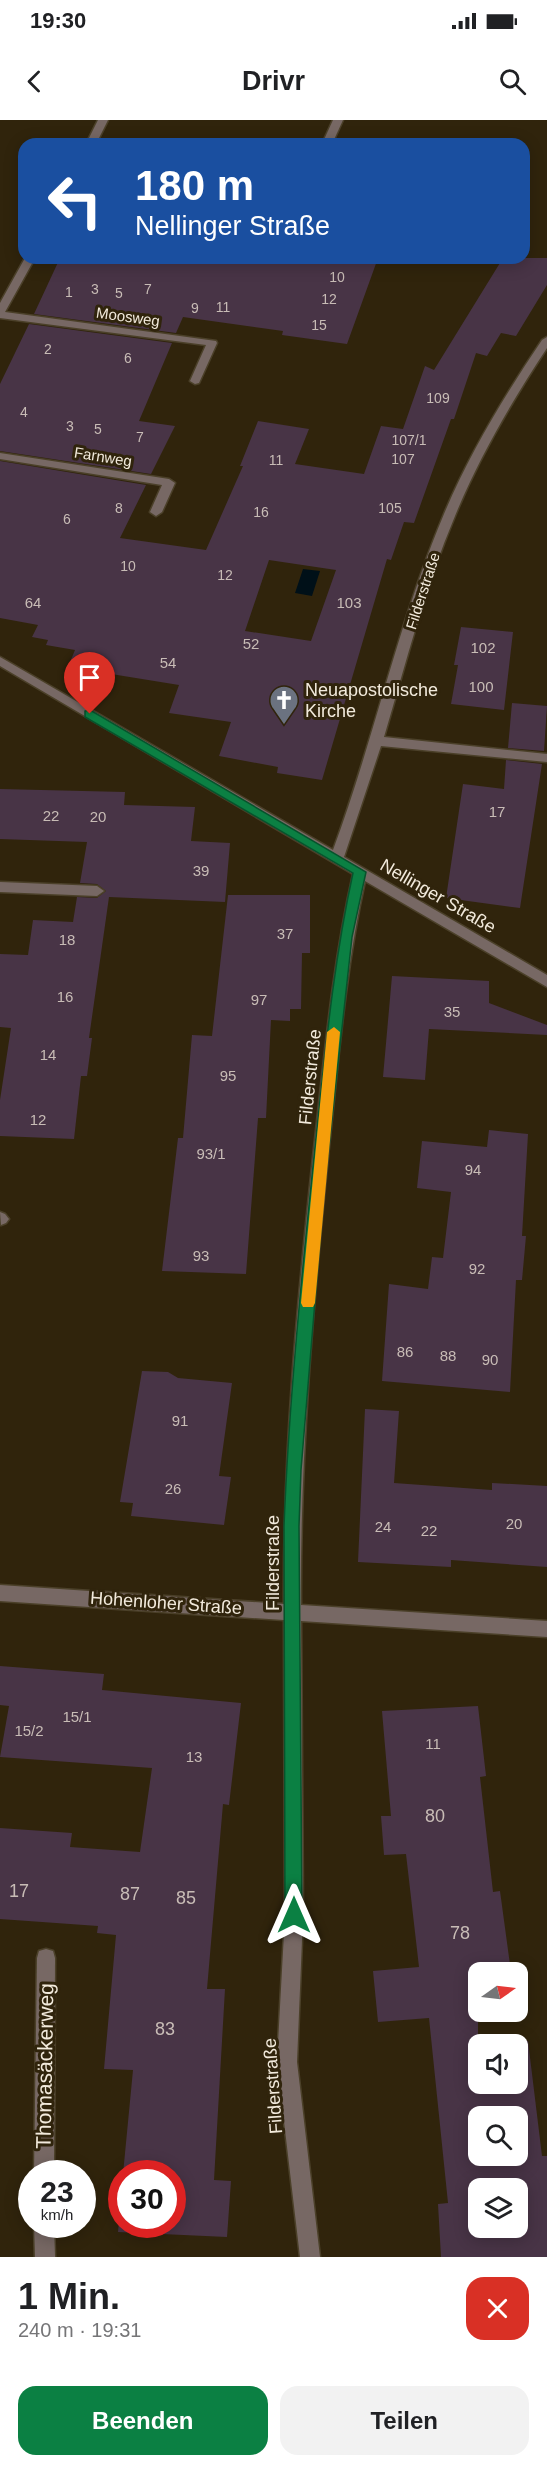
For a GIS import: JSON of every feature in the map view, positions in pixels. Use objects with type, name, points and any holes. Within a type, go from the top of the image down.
[{"type":"street","points":[[94,138],[104,120]]},
{"type":"street","points":[[330,138],[338,120]]},
{"type":"street","points":[[0,313],[27,264]]},
{"type":"street","name":"Moosweg","points":[[0,313],[212,343],[195,381]]},
{"type":"street","name":"Filderstraße","points":[[338,858],[358,803],[426,579],[453,506],[484,442],[547,340]]},
{"type":"street","name":"Farnweg","points":[[0,456],[169,483],[156,512]]},
{"type":"street","name":"Nellinger Straße","points":[[0,661],[547,982]]},
{"type":"street","points":[[377,741],[547,758]]},
{"type":"street","name":"Filderstraße","points":[[310,2257],[287,2062],[294,1915],[292,1611],[294,1470],[317,1192],[345,937],[360,872]]},
{"type":"street","points":[[0,887],[97,891]]},
{"type":"street","name":"Hohenloher Straße","points":[[0,1593],[547,1629]]},
{"type":"street","name":"Thomasäckerweg","points":[[44,2160],[46,1958]]},
{"type":"street","points":[[44,2238],[45,2257]]},
{"type":"shaded area","points":[[303,569],[320,571],[312,596],[295,593]]},
{"type":"building","points":[[530,258],[547,258],[547,285],[516,336],[501,333],[487,356],[476,353],[454,419],[451,419],[414,523],[404,522],[391,560],[387,559],[322,780],[277,773],[278,767],[219,756],[231,722],[169,713],[179,685],[68,667],[75,650],[46,645],[48,640],[32,637],[38,625],[0,618],[0,461],[146,485],[120,538],[206,550],[243,466],[240,466],[258,421],[309,429],[295,464],[364,474],[381,426],[403,429],[425,366],[434,370],[499,264],[530,264]],"holes":[[[269,560],[336,570],[311,641],[245,631]]]},
{"type":"building","points":[[57,264],[376,264],[347,344],[282,335],[283,331],[183,317],[176,333],[34,314]]},
{"type":"building","points":[[29,324],[172,343],[139,421],[175,426],[151,474],[0,451],[0,384]]},
{"type":"building","points":[[461,627],[513,632],[504,710],[451,704],[458,665],[454,665]]},
{"type":"building","points":[[512,703],[547,706],[544,751],[508,748]]},
{"type":"building","points":[[506,760],[542,764],[520,908],[446,898],[463,784],[504,789]]},
{"type":"building","points":[[0,789],[125,792],[124,805],[195,807],[191,841],[230,843],[225,902],[109,897],[89,1038],[92,1038],[87,1076],[81,1076],[74,1139],[0,1136],[0,1100],[11,1028],[0,1027],[0,954],[28,955],[33,920],[73,922],[77,897],[97,898],[106,891],[97,884],[80,883],[87,842],[0,839]]},
{"type":"building","points":[[228,895],[310,895],[310,953],[302,953],[301,1009],[290,1009],[290,1021],[271,1020],[266,1118],[258,1118],[246,1274],[162,1271],[178,1138],[183,1138],[192,1035],[212,1036]]},
{"type":"building","points":[[392,976],[489,981],[489,1003],[547,1025],[547,1035],[429,1029],[425,1080],[383,1077]]},
{"type":"building","points":[[489,1130],[528,1134],[522,1236],[526,1236],[522,1280],[516,1280],[510,1392],[382,1381],[389,1284],[428,1289],[432,1257],[443,1258],[451,1192],[417,1188],[422,1141],[487,1147]]},
{"type":"building","points":[[142,1371],[168,1372],[178,1378],[232,1383],[219,1476],[231,1477],[224,1525],[131,1516],[133,1503],[120,1502]]},
{"type":"building","points":[[365,1409],[399,1411],[394,1483],[492,1490],[492,1483],[547,1486],[547,1567],[451,1560],[451,1567],[358,1562]]},
{"type":"building","points":[[0,1666],[104,1674],[102,1690],[241,1703],[229,1805],[223,1804],[207,1989],[225,1989],[214,2180],[231,2181],[227,2237],[186,2235],[186,2160],[124,2160],[133,2070],[104,2069],[116,1935],[97,1933],[98,1926],[0,1919],[0,1828],[72,1833],[70,1847],[140,1852],[152,1768],[0,1757],[9,1706],[0,1705]]},
{"type":"building","points":[[478,1706],[486,1776],[480,1777],[493,1892],[500,1891],[510,1962],[468,1962],[468,2022],[478,2022],[478,2034],[468,2034],[468,2094],[528,2094],[528,2041],[542,2156],[547,2156],[547,2257],[441,2257],[438,2204],[448,2203],[429,2018],[378,2022],[373,1971],[419,1967],[406,1854],[384,1855],[381,1816],[391,1816],[382,1711]]},
{"type":"slow traffic","points":[[308,1303],[334,1032]]},
{"type":"place","name":"Neuapostolische Kirche","points":[[284,726]]},
{"type":"route","points":[[90,714],[360,872],[345,937],[336,1015],[317,1192],[294,1470],[292,1611],[294,1915]]}]
